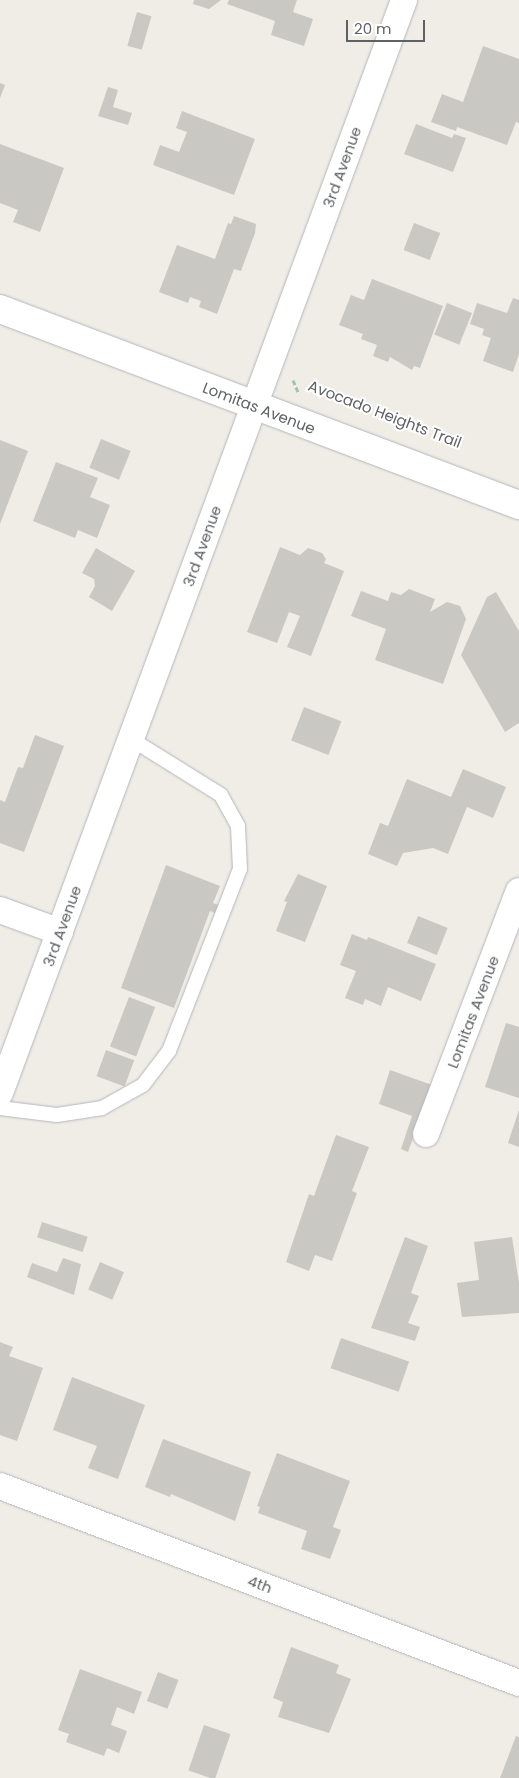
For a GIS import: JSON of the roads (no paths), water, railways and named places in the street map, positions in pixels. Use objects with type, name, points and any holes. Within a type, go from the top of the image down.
[{"type":"street","name":"3rd Avenue","points":[[0,1093],[404,0]]},
{"type":"street","name":"Lomitas Avenue","points":[[0,309],[253,406],[519,504]]},
{"type":"street","name":"Lomitas Avenue","points":[[426,1134],[519,891]]},
{"type":"street","points":[[0,910],[60,932]]},
{"type":"street","name":"4th","points":[[0,1486],[519,1682]]},
{"type":"lane","points":[[0,1108],[57,1115],[102,1108],[142,1084],[169,1051],[240,869],[238,826],[221,795],[131,739]]}]
